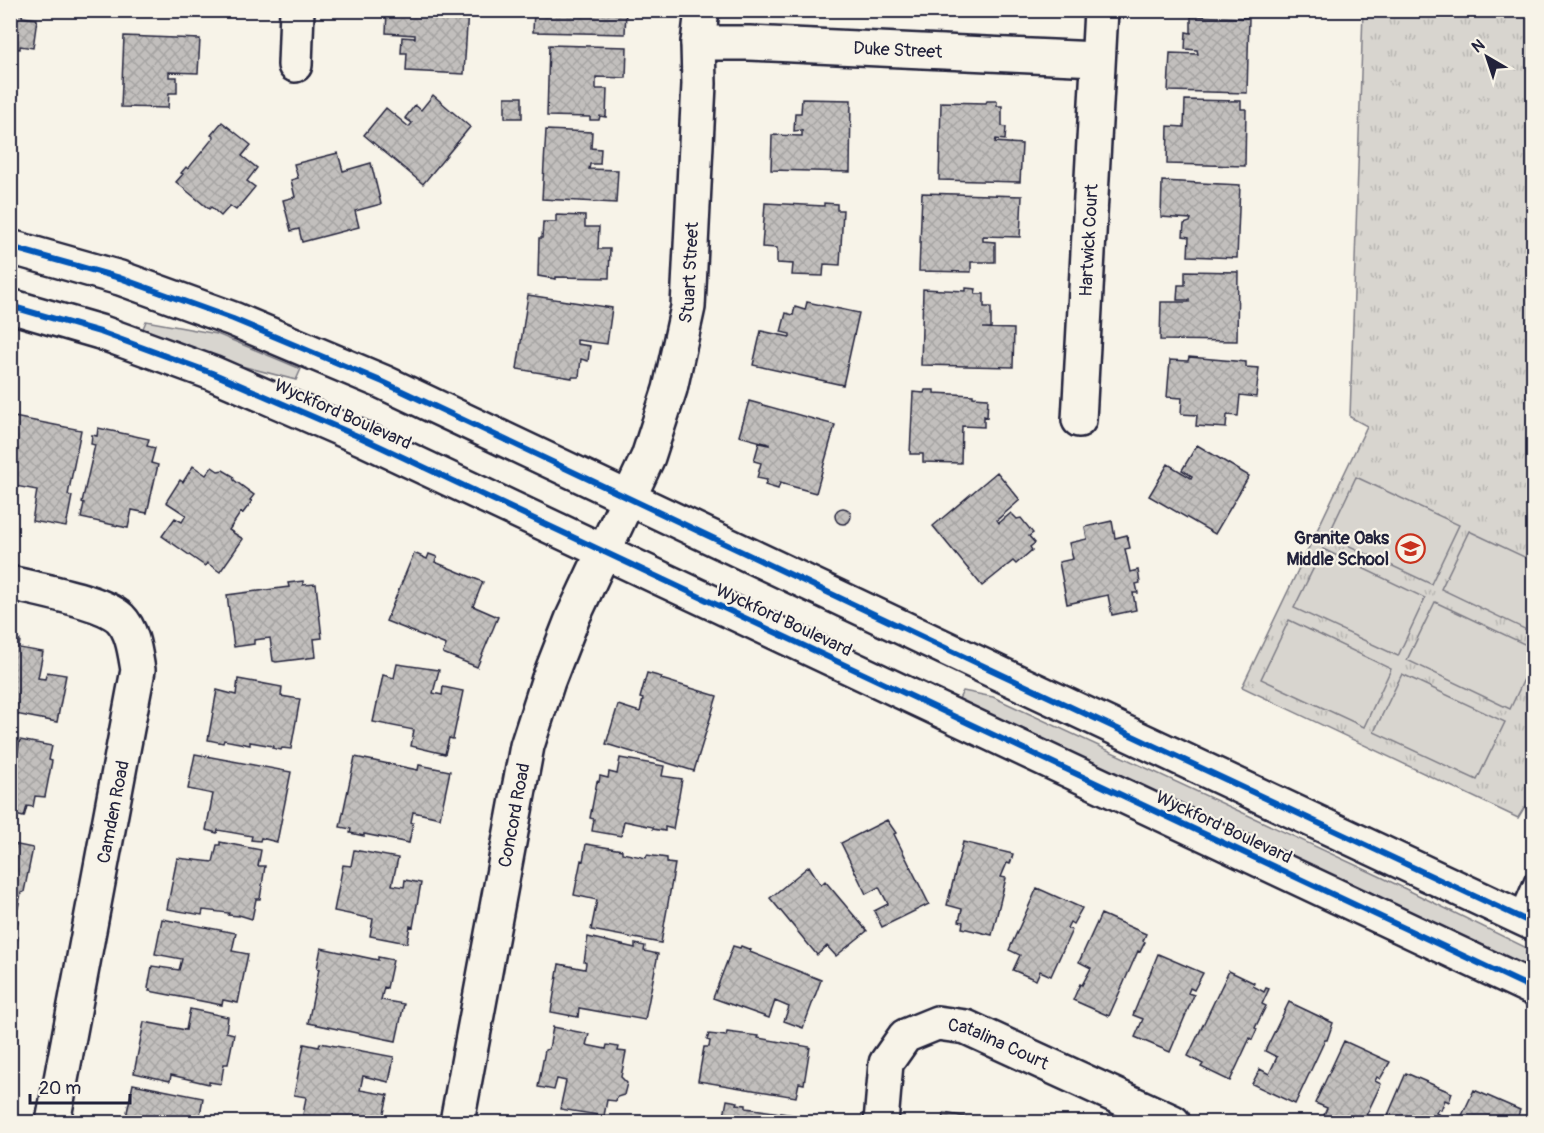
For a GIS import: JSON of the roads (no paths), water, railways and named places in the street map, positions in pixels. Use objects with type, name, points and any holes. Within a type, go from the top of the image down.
[{"type":"street","points":[[295,65],[297,10]]},
{"type":"street","name":"Stuart Street","points":[[616,524],[648,457],[670,389],[688,307],[699,84],[698,43],[702,10]]},
{"type":"street","name":"Hartwick Court","points":[[1079,420],[1101,10]]},
{"type":"street","name":"Duke Street","points":[[698,43],[749,43],[1098,59]]},
{"type":"street","name":"Wyckford Boulevard","points":[[10,247],[120,278],[233,319],[383,382],[616,524],[1533,989]]},
{"type":"street","name":"Wyckford Boulevard","points":[[10,306],[100,332],[212,373],[362,438],[616,524],[1526,920]]},
{"type":"street","name":"Concord Road","points":[[457,1122],[527,746],[548,681],[573,617],[616,524]]},
{"type":"street","name":"Camden Road","points":[[10,583],[92,604],[120,618],[134,643],[138,670],[53,1122]]},
{"type":"street","name":"Catalina Court","points":[[881,1122],[886,1063],[905,1036],[937,1023],[966,1028],[1173,1122]]},
{"type":"lane","points":[[1526,920],[1533,879]]},
{"type":"place","name":"Granite Oaks Middle School","points":[[1410,548]]}]
